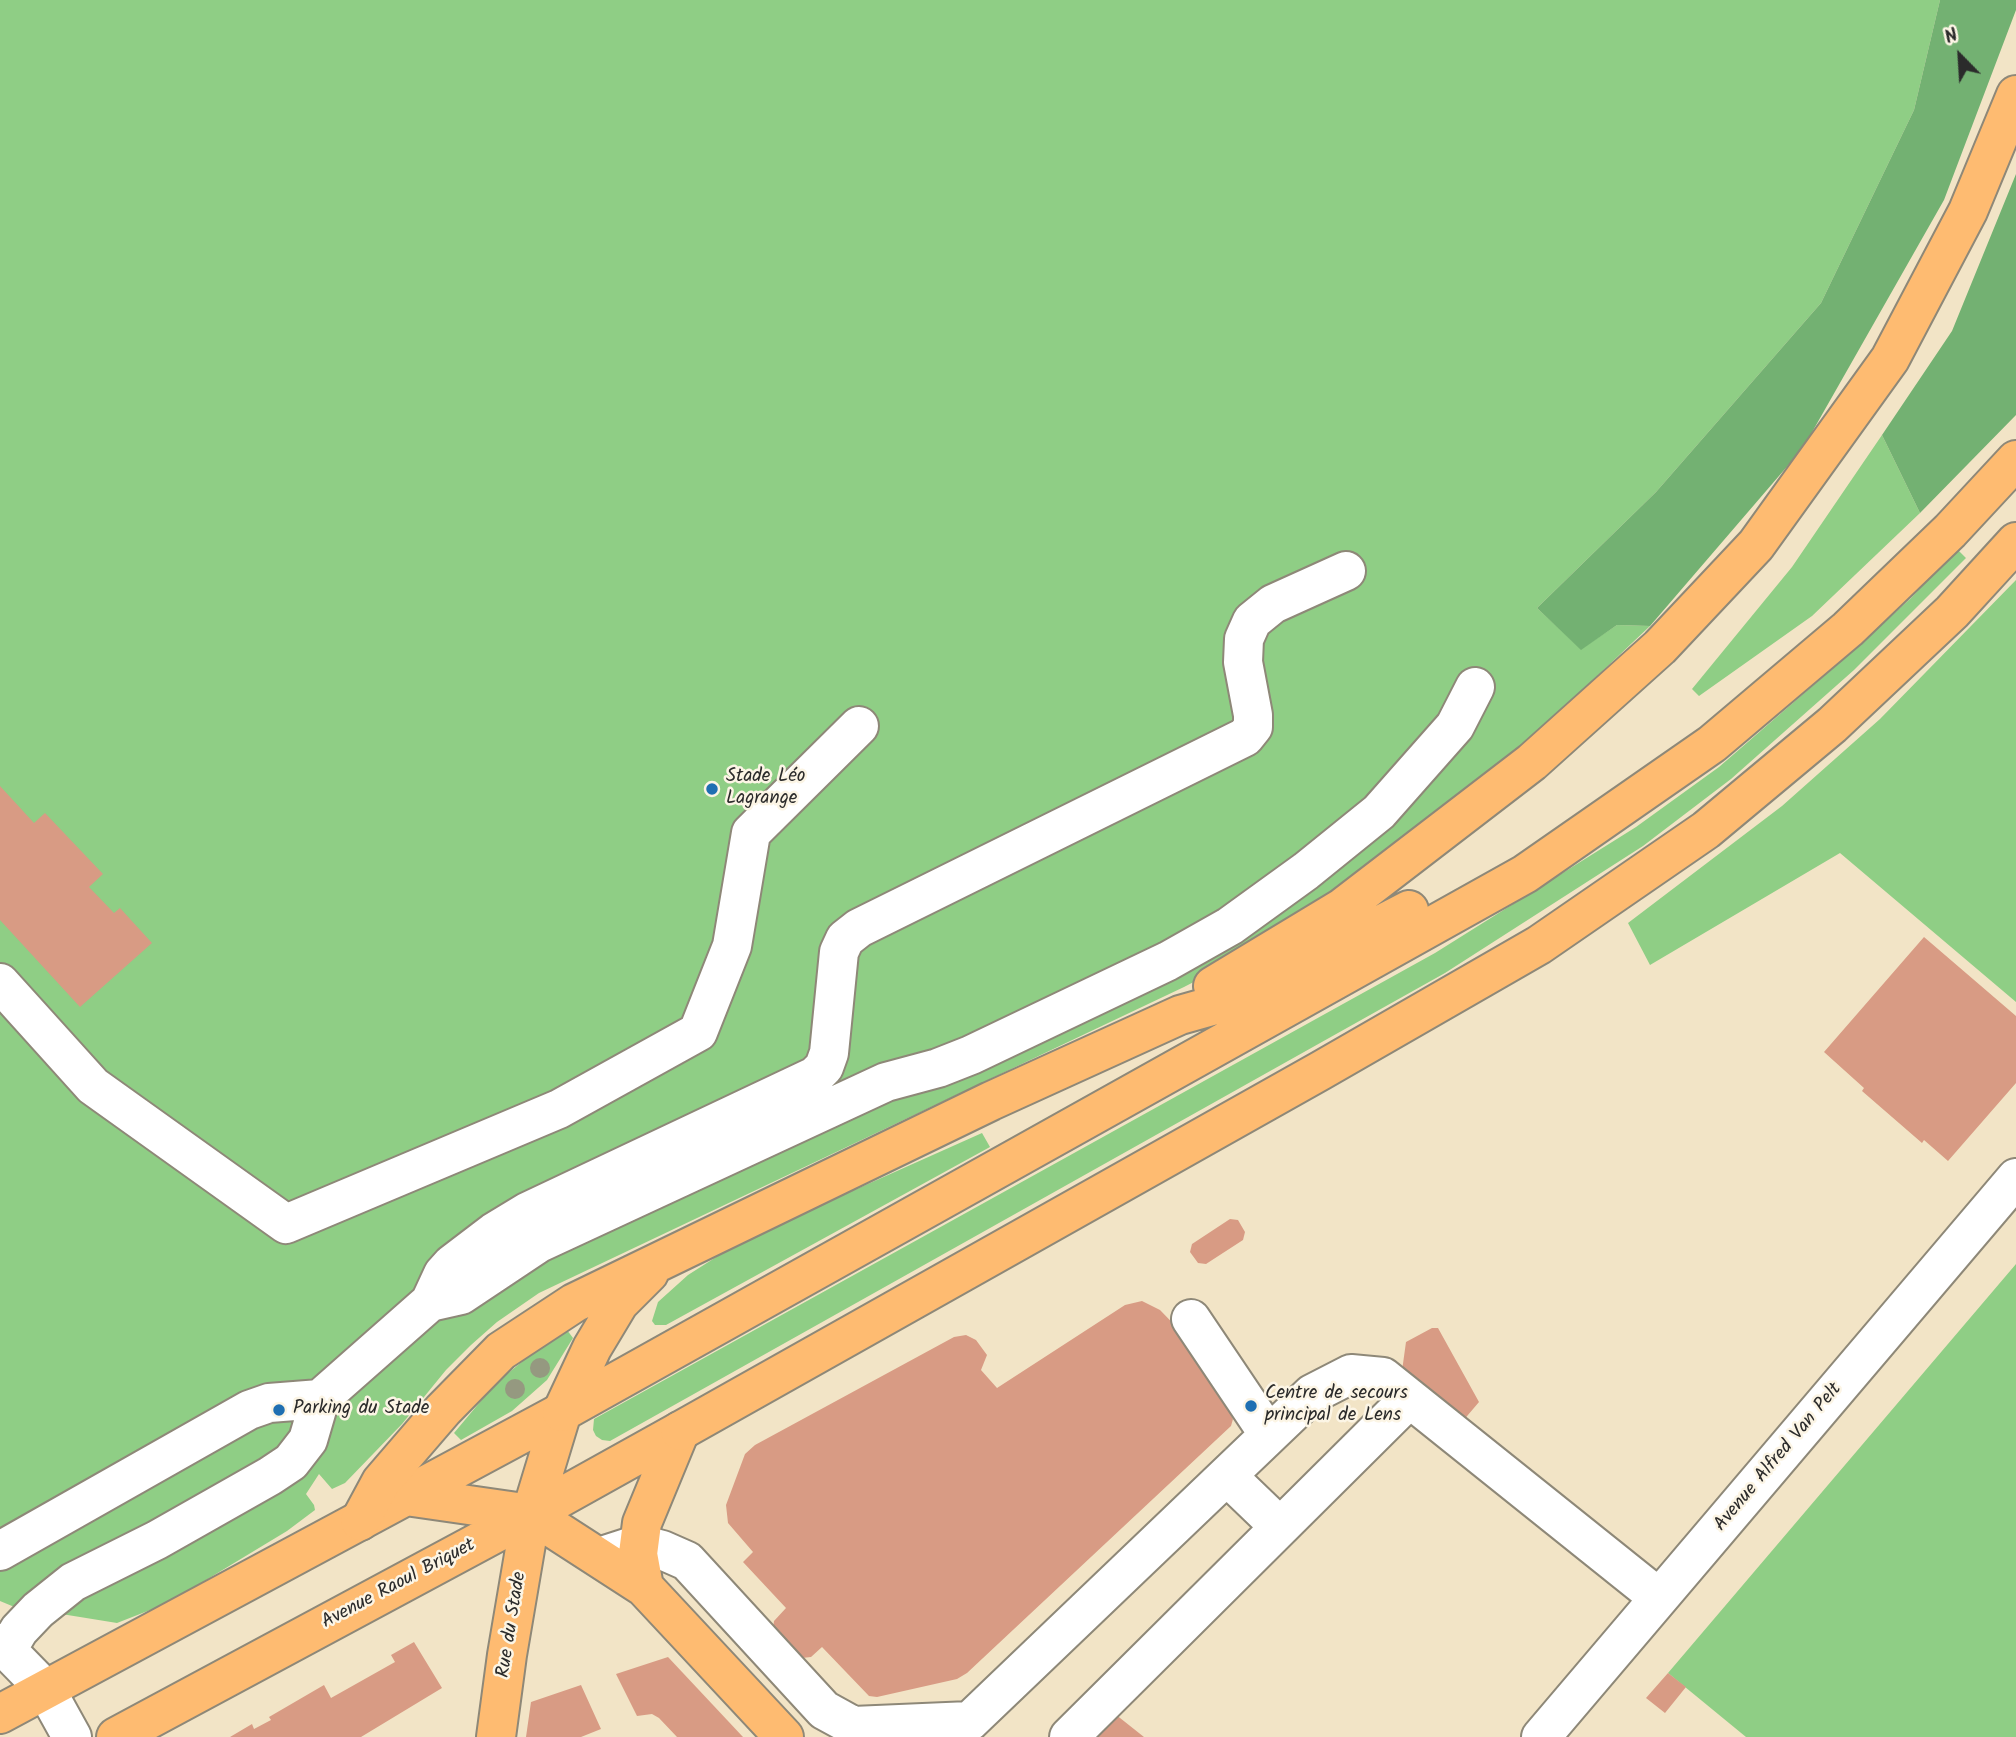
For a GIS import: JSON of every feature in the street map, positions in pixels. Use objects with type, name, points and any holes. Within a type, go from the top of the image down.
[{"type":"main road","points":[[1180,1015],[1215,984],[1342,908],[1532,762],[1660,647],[1755,545],[1890,359],[1968,211],[2016,96]]},
{"type":"main road","points":[[0,1714],[562,1412],[1525,874],[1712,744],[1848,629],[1950,531],[2016,460]]},
{"type":"main road","name":"Avenue Raoul Briquet","points":[[116,1737],[531,1514],[1321,1071],[1539,945],[1706,830],[1832,725],[1952,612],[2016,542]]},
{"type":"main road","points":[[360,1521],[381,1482],[443,1410],[501,1351],[574,1303],[665,1257],[1180,1015],[1240,998],[1434,897],[1525,874]]},
{"type":"main road","name":"Rue du Stade","points":[[496,1737],[531,1514],[562,1412],[592,1349],[619,1303],[665,1257]]},
{"type":"main road","points":[[644,1587],[638,1554],[642,1523],[680,1431]]},
{"type":"main road","points":[[407,1496],[531,1514],[644,1587],[784,1737]]},
{"type":"street","points":[[72,1737],[46,1690],[4,1647],[32,1616],[73,1582],[157,1540],[291,1462],[308,1440],[320,1399],[430,1302],[443,1274],[452,1264],[494,1232],[527,1212],[815,1076],[824,1068],[828,1053],[839,952],[845,939],[859,928],[1245,737],[1253,727],[1244,663],[1244,639],[1252,621],[1273,604],[1346,571]]},
{"type":"street","points":[[430,1302],[461,1295],[539,1243],[886,1082],[938,1069],[971,1055],[1168,961],[1230,926],[1306,871],[1379,812],[1455,726],[1475,687]]},
{"type":"street","points":[[0,983],[93,1086],[286,1224],[559,1109],[698,1032],[732,946],[751,833],[859,726]]},
{"type":"street","name":"Avenue Alfred Van Pelt","points":[[1541,1737],[2016,1178]]},
{"type":"street","points":[[1191,1319],[1269,1436]]},
{"type":"street","points":[[598,1558],[639,1545],[662,1550],[687,1561],[824,1710],[853,1726],[978,1729],[1227,1476],[1312,1394],[1351,1374],[1383,1377],[1659,1598]]},
{"type":"street","points":[[0,1551],[249,1410],[269,1403],[320,1399]]},
{"type":"street","points":[[1069,1737],[1409,1399]]},
{"type":"street","points":[[1227,1476],[1280,1527]]},
{"type":"green space","name":"Stade Léo Lagrange","points":[[0,0],[1940,0],[1914,110],[1821,303],[1656,492],[1537,608],[1581,649],[1617,625],[1650,626],[1519,750],[1252,952],[1184,987],[539,1293],[497,1322],[471,1345],[446,1370],[402,1424],[345,1483],[332,1489],[319,1474],[306,1494],[315,1510],[287,1531],[168,1603],[117,1623],[12,1606],[0,1601]]},
{"type":"green space","points":[[1940,0],[2016,0],[2016,10],[1944,200],[1803,448],[1650,626],[1617,625],[1581,650],[1537,608],[1656,492],[1821,303],[1914,110]]},
{"type":"green space","points":[[2016,174],[2016,415],[1920,513],[1882,435],[1952,331]]},
{"type":"green space","points":[[1882,435],[1920,513],[1812,616],[1699,696],[1692,689],[1792,567]]},
{"type":"green space","points":[[1957,549],[1966,558],[1854,670],[1731,779],[1643,846],[1445,973],[610,1441],[596,1436],[593,1430],[594,1419],[1435,953],[1636,827],[1719,767],[1910,599]]},
{"type":"green space","points":[[2016,580],[2016,1002],[1840,853],[1650,965],[1628,923],[1782,806],[1880,719]]},
{"type":"green space","points":[[982,1133],[990,1147],[666,1325],[655,1325],[652,1321],[658,1302],[688,1275],[721,1254],[812,1209]]},
{"type":"green space","points":[[2016,1264],[2016,1737],[1746,1737],[1668,1673]]},
{"type":"green space","points":[[567,1330],[573,1338],[547,1380],[512,1411],[461,1440],[454,1433],[496,1383]]},
{"type":"building","points":[[0,786],[34,823],[45,813],[103,874],[89,887],[114,913],[120,908],[152,943],[80,1007],[0,920]]},
{"type":"building","points":[[1924,937],[2016,1016],[2016,1083],[1948,1161],[1924,1140],[1922,1143],[1862,1091],[1864,1088],[1824,1052]]},
{"type":"building","points":[[1230,1219],[1238,1220],[1245,1232],[1243,1240],[1206,1264],[1198,1263],[1190,1252],[1192,1244]]},
{"type":"building","points":[[1142,1301],[1160,1310],[1192,1343],[1233,1419],[1231,1426],[967,1673],[957,1679],[877,1697],[869,1696],[822,1647],[811,1657],[802,1658],[773,1628],[774,1621],[786,1608],[743,1562],[753,1552],[728,1523],[726,1505],[745,1454],[755,1445],[954,1337],[966,1335],[976,1340],[987,1355],[981,1370],[997,1388],[1125,1305]]},
{"type":"building","points":[[1432,1328],[1438,1328],[1479,1402],[1462,1422],[1402,1371],[1406,1342]]},
{"type":"building","points":[[414,1642],[442,1688],[361,1737],[230,1737],[252,1724],[254,1729],[271,1720],[269,1717],[324,1685],[331,1698],[395,1662],[391,1655]]},
{"type":"building","points":[[668,1657],[743,1737],[677,1737],[652,1714],[637,1716],[616,1674]]},
{"type":"building","points":[[1668,1673],[1686,1687],[1665,1713],[1646,1698]]},
{"type":"building","points":[[581,1685],[601,1729],[581,1737],[526,1737],[531,1702]]},
{"type":"building","points":[[1115,1714],[1144,1737],[1090,1737]]},
{"type":"place","name":"Stade Léo Lagrange","points":[[712,789]]},
{"type":"place","name":"Centre de secours principal de Lens","points":[[1251,1406]]},
{"type":"place","name":"Parking du Stade","points":[[279,1410]]}]
